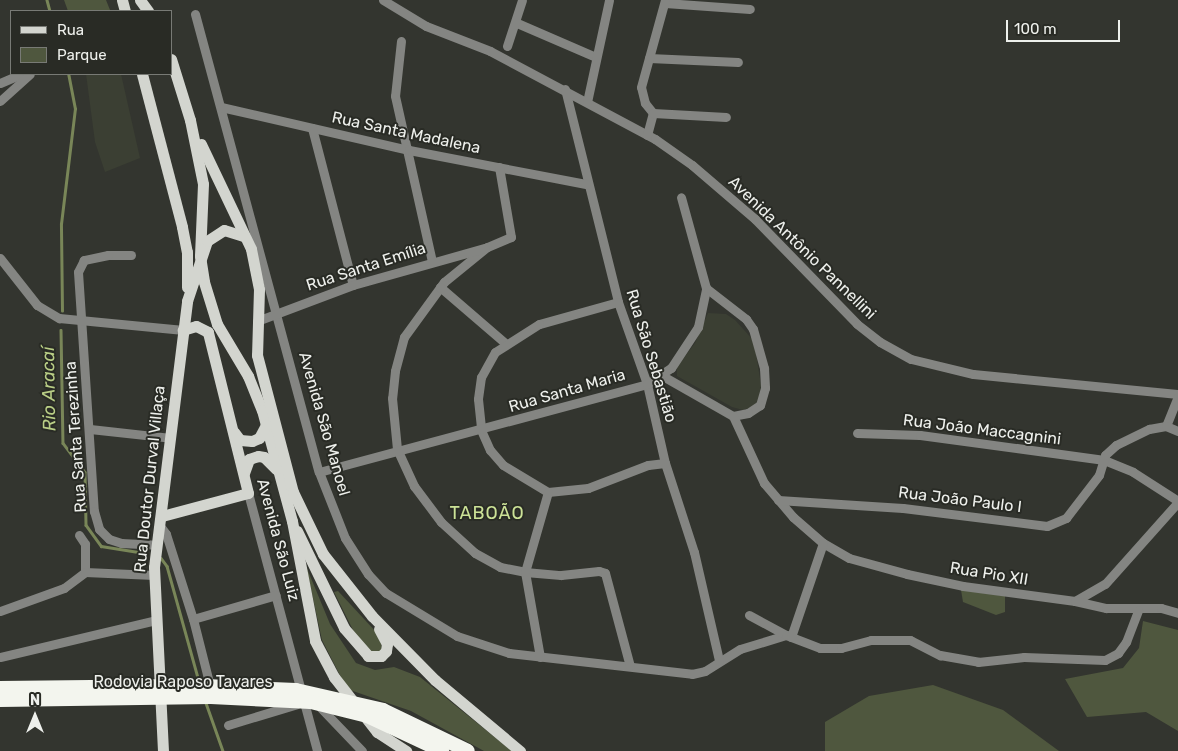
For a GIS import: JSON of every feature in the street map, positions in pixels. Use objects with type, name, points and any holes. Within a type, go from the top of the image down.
[{"type":"highway","name":"Rodovia Raposo Tavares","points":[[0,700],[237,686],[296,690],[356,703],[409,721],[468,751]]},
{"type":"highway","name":"Rodovia Raposo Tavares","points":[[0,688],[311,702],[367,716],[442,751]]},
{"type":"main road","points":[[140,0],[149,10]]},
{"type":"main road","points":[[172,62],[190,120],[203,184],[200,256],[210,306],[271,425],[301,512],[332,567],[372,616],[435,680],[520,751]]},
{"type":"main road","points":[[142,75],[182,226],[186,252],[186,301]]},
{"type":"main road","points":[[190,120],[244,236],[256,267],[259,289],[256,321],[257,355],[271,425],[277,470],[292,521],[315,641],[334,678],[377,732],[406,751]]},
{"type":"main road","points":[[186,301],[200,256],[207,241],[217,232],[231,230],[244,236]]},
{"type":"main road","name":"Rua Doutor Durval Villaça","points":[[163,751],[154,575],[186,301]]},
{"type":"main road","name":"Avenida São Luiz","points":[[183,330],[201,327],[209,336],[248,493]]},
{"type":"main road","points":[[233,431],[240,440],[252,442],[259,438],[271,425]]},
{"type":"main road","points":[[244,475],[249,459],[258,456],[264,457],[277,470]]},
{"type":"main road","points":[[161,521],[248,493]]},
{"type":"main road","points":[[292,521],[344,628],[361,650],[375,657],[381,656],[387,644],[372,616]]},
{"type":"street","name":"Avenida Antônio Pannellini","points":[[384,0],[426,26],[490,52],[565,89],[647,135],[692,165],[755,219],[857,324],[880,342],[911,359],[973,374],[1178,396]]},
{"type":"street","points":[[508,46],[517,23],[522,0]]},
{"type":"street","points":[[587,102],[609,0]]},
{"type":"street","points":[[653,113],[645,102],[641,87],[665,1],[750,9]]},
{"type":"street","name":"Avenida São Manoel","points":[[196,14],[319,472],[345,538],[368,574],[386,593],[457,636],[509,652],[692,674],[705,671],[740,648],[788,636]]},
{"type":"street","points":[[517,23],[596,57]]},
{"type":"street","points":[[401,41],[396,96],[432,261]]},
{"type":"street","points":[[649,58],[738,62]]},
{"type":"street","points":[[0,83],[18,75]]},
{"type":"street","points":[[0,101],[29,75]]},
{"type":"street","name":"Rua São Sebastião","points":[[565,89],[586,184],[618,302],[646,384],[665,463],[694,552],[720,660]]},
{"type":"street","name":"Rua Santa Madalena","points":[[221,108],[409,150],[586,184]]},
{"type":"street","points":[[653,113],[726,118]]},
{"type":"street","points":[[647,135],[653,113]]},
{"type":"street","points":[[312,128],[353,285]]},
{"type":"street","points":[[499,167],[511,237],[487,247],[440,287],[404,337],[394,371],[392,398],[396,449],[414,486],[441,522],[475,553],[500,567],[525,572],[561,575],[599,571],[605,573],[630,666]]},
{"type":"street","points":[[661,375],[733,416],[748,413],[760,404],[765,388],[764,368],[753,329],[746,319],[706,288],[680,197]]},
{"type":"street","name":"Rua Santa Emília","points":[[256,321],[353,285],[432,261],[487,247]]},
{"type":"street","name":"Rua Santa Terezinha","points":[[131,255],[108,255],[84,260],[78,272],[84,320],[94,511],[99,529],[121,543],[156,545]]},
{"type":"street","points":[[0,258],[37,305],[59,318],[183,330]]},
{"type":"street","points":[[440,287],[505,343]]},
{"type":"street","name":"Rua Santa Maria","points":[[319,472],[396,449],[482,430],[646,384],[672,368],[693,338],[706,288]]},
{"type":"street","points":[[259,289],[274,302]]},
{"type":"street","points":[[618,302],[539,324],[505,343],[495,352],[482,377],[478,399],[482,430],[490,450],[503,465],[548,492],[588,488],[635,470],[665,463]]},
{"type":"street","points":[[1166,426],[1178,396]]},
{"type":"street","name":"Rua Pio XII","points":[[733,416],[764,483],[778,500],[823,543],[849,558],[907,574],[963,586],[1138,610],[1161,608],[1178,613]]},
{"type":"street","points":[[1104,460],[1116,445],[1149,430],[1166,426],[1178,431]]},
{"type":"street","points":[[90,428],[171,438]]},
{"type":"street","name":"Rua João Maccagnini","points":[[857,433],[920,435],[1104,460],[1133,472],[1178,502]]},
{"type":"street","name":"Rua João Paulo I","points":[[778,500],[903,508],[1047,526],[1066,518],[1099,476],[1104,460]]},
{"type":"street","points":[[540,657],[525,572],[548,492]]},
{"type":"street","name":"Avenida São Luiz","points":[[248,493],[317,751]]},
{"type":"street","points":[[1075,601],[1105,584],[1178,502]]},
{"type":"street","points":[[161,521],[193,619],[213,696]]},
{"type":"street","points":[[79,535],[85,544],[84,572]]},
{"type":"street","points":[[788,636],[823,543]]},
{"type":"street","points":[[0,611],[64,588],[84,572],[154,575]]},
{"type":"street","points":[[193,619],[276,595]]},
{"type":"street","points":[[749,615],[788,636],[831,650],[871,640],[910,640],[940,655],[978,662],[1024,657],[1106,660],[1118,653],[1126,642],[1138,610]]},
{"type":"street","points":[[0,657],[156,620]]},
{"type":"street","points":[[300,687],[362,751]]},
{"type":"street","points":[[228,725],[304,702]]},
{"type":"shaded area","points":[[86,75],[121,75],[140,158],[105,172],[95,142]]},
{"type":"shaded area","points":[[708,313],[726,314],[735,320],[754,341],[761,385],[759,399],[753,407],[743,410],[732,407],[677,376],[677,367],[695,343]]},
{"type":"green space","points":[[64,0],[106,0],[110,10],[68,10]]},
{"type":"green space","points":[[306,566],[330,624],[356,663],[375,670],[394,667],[420,677],[512,751],[484,751],[411,711],[347,689],[322,640]]},
{"type":"green space","points":[[961,590],[1005,596],[1005,612],[996,615],[963,602]]},
{"type":"green space","points":[[338,591],[378,634],[382,647],[380,652],[370,651],[356,636],[334,592]]},
{"type":"green space","points":[[1143,621],[1178,630],[1178,731],[1146,712],[1087,717],[1065,679],[1123,668],[1139,648]]},
{"type":"green space","points":[[933,685],[1003,710],[1059,751],[825,751],[825,722],[869,696]]},
{"type":"waterway","name":"Rio Aracaí","points":[[47,0],[50,10]]},
{"type":"waterway","name":"Rio Aracaí","points":[[62,311],[61,224],[75,109],[68,75]]},
{"type":"waterway","name":"Rio Aracaí","points":[[61,330],[63,443],[85,472],[86,525],[101,546],[140,552]]},
{"type":"waterway","name":"Rio Aracaí","points":[[161,558],[167,566],[199,681]]},
{"type":"waterway","name":"Rio Aracaí","points":[[206,703],[223,751]]},
{"type":"district","name":"TABOÃO","points":[[487,513]]}]
